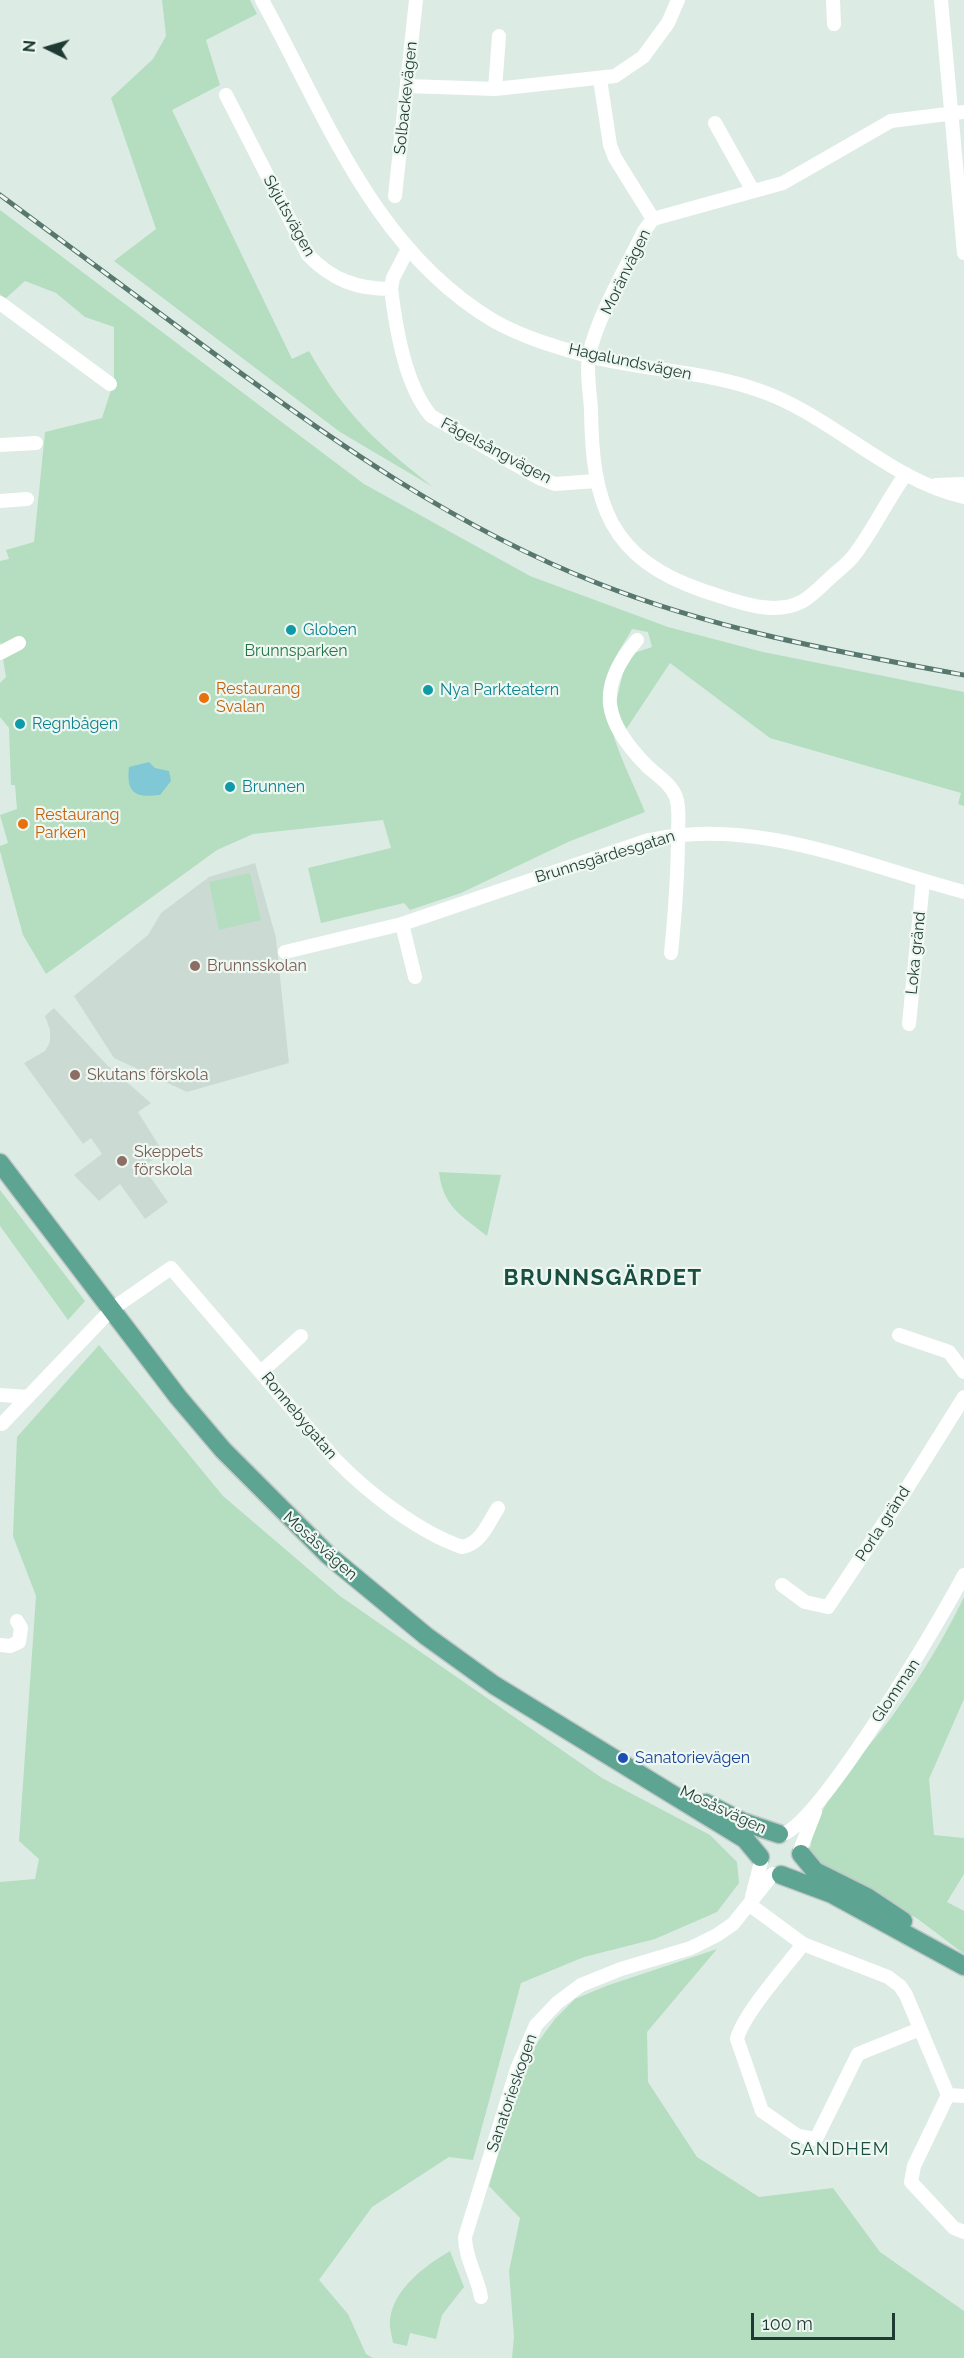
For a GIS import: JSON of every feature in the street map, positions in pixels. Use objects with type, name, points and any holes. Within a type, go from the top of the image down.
[{"type":"main road","name":"Mosåsvägen","points":[[0,1147],[44,1218]]},
{"type":"main road","name":"Mosåsvägen","points":[[0,1163],[171,1388],[223,1450],[328,1555],[426,1636],[494,1685],[695,1804],[746,1839],[769,1867],[832,1894],[964,1965]]},
{"type":"main road","name":"Mosåsvägen","points":[[695,1804],[781,1834]]},
{"type":"main road","points":[[781,1834],[795,1840],[801,1852],[795,1869],[769,1867],[761,1848],[766,1840],[781,1834]]},
{"type":"main road","name":"Mosåsvägen","points":[[801,1852],[815,1871],[886,1909],[964,1965]]},
{"type":"street","name":"Hagalundsvägen","points":[[262,0],[348,165],[376,209],[408,249],[463,300],[496,322],[538,340],[589,356],[758,390],[836,429],[906,474],[964,497]]},
{"type":"street","name":"Solbackevägen","points":[[395,196],[416,0]]},
{"type":"street","points":[[407,86],[495,89],[600,79],[628,69],[643,57],[668,23],[678,0]]},
{"type":"street","points":[[832,0],[834,24]]},
{"type":"street","points":[[941,0],[957,112],[964,253]]},
{"type":"street","points":[[495,89],[499,36]]},
{"type":"street","points":[[600,79],[610,145],[653,219]]},
{"type":"street","name":"Skjutsvägen","points":[[226,95],[308,255],[322,270],[345,283],[391,289]]},
{"type":"street","name":"Moränvägen","points":[[589,356],[603,316],[644,231],[653,219],[783,183],[891,121],[957,112]]},
{"type":"street","points":[[715,123],[753,191]]},
{"type":"street","points":[[391,289],[393,278],[408,249]]},
{"type":"street","name":"Fågelsångvägen","points":[[391,289],[412,387],[431,416],[539,478],[561,484],[596,482]]},
{"type":"street","points":[[0,303],[110,384]]},
{"type":"street","points":[[589,356],[591,437],[596,482],[617,533],[637,556],[656,571],[673,580],[762,608],[784,608],[811,596],[853,557],[906,474]]},
{"type":"street","points":[[0,445],[36,443]]},
{"type":"street","name":"Hagalundsvägen","points":[[931,485],[964,484]]},
{"type":"street","points":[[0,501],[27,499]]},
{"type":"street","points":[[637,640],[626,652],[612,679],[611,716],[626,745],[669,785],[675,795],[679,865],[671,953]]},
{"type":"street","points":[[0,653],[19,643]]},
{"type":"street","name":"Brunnsgärdesgatan","points":[[285,952],[402,924],[649,840],[678,833],[721,832],[776,839],[964,892]]},
{"type":"street","name":"Loka gränd","points":[[909,1024],[923,881]]},
{"type":"street","points":[[402,924],[416,977]]},
{"type":"street","name":"Ronnebygatan","points":[[112,1309],[171,1268],[353,1477],[402,1514],[462,1547],[471,1546],[479,1539],[498,1508]]},
{"type":"street","points":[[2,1424],[112,1309]]},
{"type":"street","points":[[899,1335],[949,1352],[964,1372]]},
{"type":"street","points":[[261,1372],[301,1336]]},
{"type":"street","points":[[0,1395],[28,1397]]},
{"type":"street","name":"Porla gränd","points":[[782,1585],[805,1602],[828,1607],[964,1398]]},
{"type":"street","name":"Glomman","points":[[781,1834],[800,1824],[834,1780],[919,1657],[964,1575]]},
{"type":"street","points":[[0,1646],[10,1646],[19,1642],[21,1628],[16,1621]]},
{"type":"street","name":"Glomman","points":[[801,1852],[818,1802]]},
{"type":"street","points":[[769,1867],[750,1905],[803,1944],[888,1977],[900,1986],[948,2095],[914,2166],[911,2182],[954,2228],[964,2232]]},
{"type":"street","name":"Sanatorieskogen","points":[[481,2297],[477,2276],[465,2254],[465,2237],[517,2068],[536,2025],[557,2003],[580,1985],[621,1969],[691,1948],[733,1924],[750,1905]]},
{"type":"street","points":[[803,1944],[757,2005],[737,2039],[762,2111],[798,2136],[816,2139],[858,2054],[920,2029]]},
{"type":"street","points":[[948,2095],[964,2096]]},
{"type":"shaded area","name":"Brunnsskolan","points":[[255,863],[276,938],[289,1063],[187,1092],[114,1058],[74,996],[148,935],[161,913],[209,877]]},
{"type":"shaded area","name":"Skutans förskola","points":[[54,1008],[107,1065],[151,1103],[138,1112],[163,1152],[143,1167],[168,1202],[145,1219],[120,1184],[99,1201],[74,1175],[102,1154],[91,1138],[83,1144],[24,1063],[45,1051],[50,1042],[50,1030],[45,1016]]},
{"type":"green space","points":[[162,0],[250,0],[257,14],[206,40],[220,85],[172,110],[292,359],[309,351],[336,393],[363,426],[433,487],[340,432],[114,261],[156,229],[111,98],[153,59],[166,36]]},
{"type":"green space","name":"Brunnsparken","points":[[0,210],[364,484],[530,576],[668,627],[763,652],[964,692],[964,806],[958,804],[961,793],[770,738],[670,663],[625,731],[615,707],[623,673],[634,653],[652,647],[648,632],[632,629],[612,666],[607,704],[615,741],[645,812],[568,842],[461,893],[410,910],[404,903],[321,923],[308,868],[391,848],[383,820],[253,834],[217,850],[46,974],[23,935],[0,851],[0,846],[8,843],[0,815],[17,809],[15,785],[11,785],[9,728],[0,717],[0,683],[6,677],[0,641],[0,561],[9,559],[6,550],[34,542],[45,432],[102,418],[114,381],[114,327],[85,317],[56,293],[25,281],[5,299],[0,294]]},
{"type":"green space","points":[[250,873],[261,920],[219,930],[209,882]]},
{"type":"green space","points":[[439,1172],[501,1175],[487,1236],[461,1216],[449,1202],[441,1184]]},
{"type":"green space","points":[[0,1190],[85,1301],[68,1320],[0,1226]]},
{"type":"green space","points":[[99,1345],[223,1496],[340,1596],[602,1778],[710,1835],[737,1862],[739,1883],[717,1912],[655,1939],[584,1957],[521,1983],[473,2160],[449,2157],[372,2207],[319,2280],[348,2314],[366,2354],[373,2358],[0,2358],[0,1882],[35,1879],[39,1859],[19,1841],[36,1596],[13,1536],[17,1437]]},
{"type":"green space","points":[[964,1597],[964,1699],[929,1779],[934,1835],[964,1838],[964,1874],[947,1902],[964,1911],[964,1954],[918,1919],[810,1859],[812,1840],[818,1820],[828,1801],[912,1687]]},
{"type":"green space","points":[[717,1949],[647,2032],[648,2082],[697,2157],[759,2197],[833,2188],[880,2252],[964,2311],[964,2358],[512,2358],[514,2337],[509,2271],[520,2218],[489,2186],[526,2058],[555,2019],[575,1999],[606,1986]]},
{"type":"green space","points":[[450,2251],[464,2287],[442,2315],[436,2339],[410,2333],[407,2346],[393,2343],[390,2320],[397,2298],[421,2271]]},
{"type":"water","points":[[149,762],[155,768],[169,771],[171,781],[160,795],[139,795],[131,789],[129,783],[129,767]]},
{"type":"railway","points":[[0,195],[216,355],[353,452],[399,482],[495,537],[597,583],[687,614],[778,638],[964,675]]},
{"type":"place","name":"Globen","points":[[291,630]]},
{"type":"place","name":"Nya Parkteatern","points":[[428,690]]},
{"type":"place","name":"Restaurang Svalan","points":[[204,698]]},
{"type":"place","name":"Regnbågen","points":[[20,724]]},
{"type":"place","name":"Brunnen","points":[[230,787]]},
{"type":"place","name":"Restaurang Parken","points":[[23,824]]},
{"type":"place","name":"Brunnsskolan","points":[[195,966]]},
{"type":"place","name":"Skutans förskola","points":[[75,1075]]},
{"type":"place","name":"Skeppets förskola","points":[[122,1161]]},
{"type":"place","name":"Sanatorievägen","points":[[623,1758]]},
{"type":"district","name":"BRUNNSGÄRDET","points":[[603,1278]]},
{"type":"district","name":"SANDHEM","points":[[840,2150]]}]
